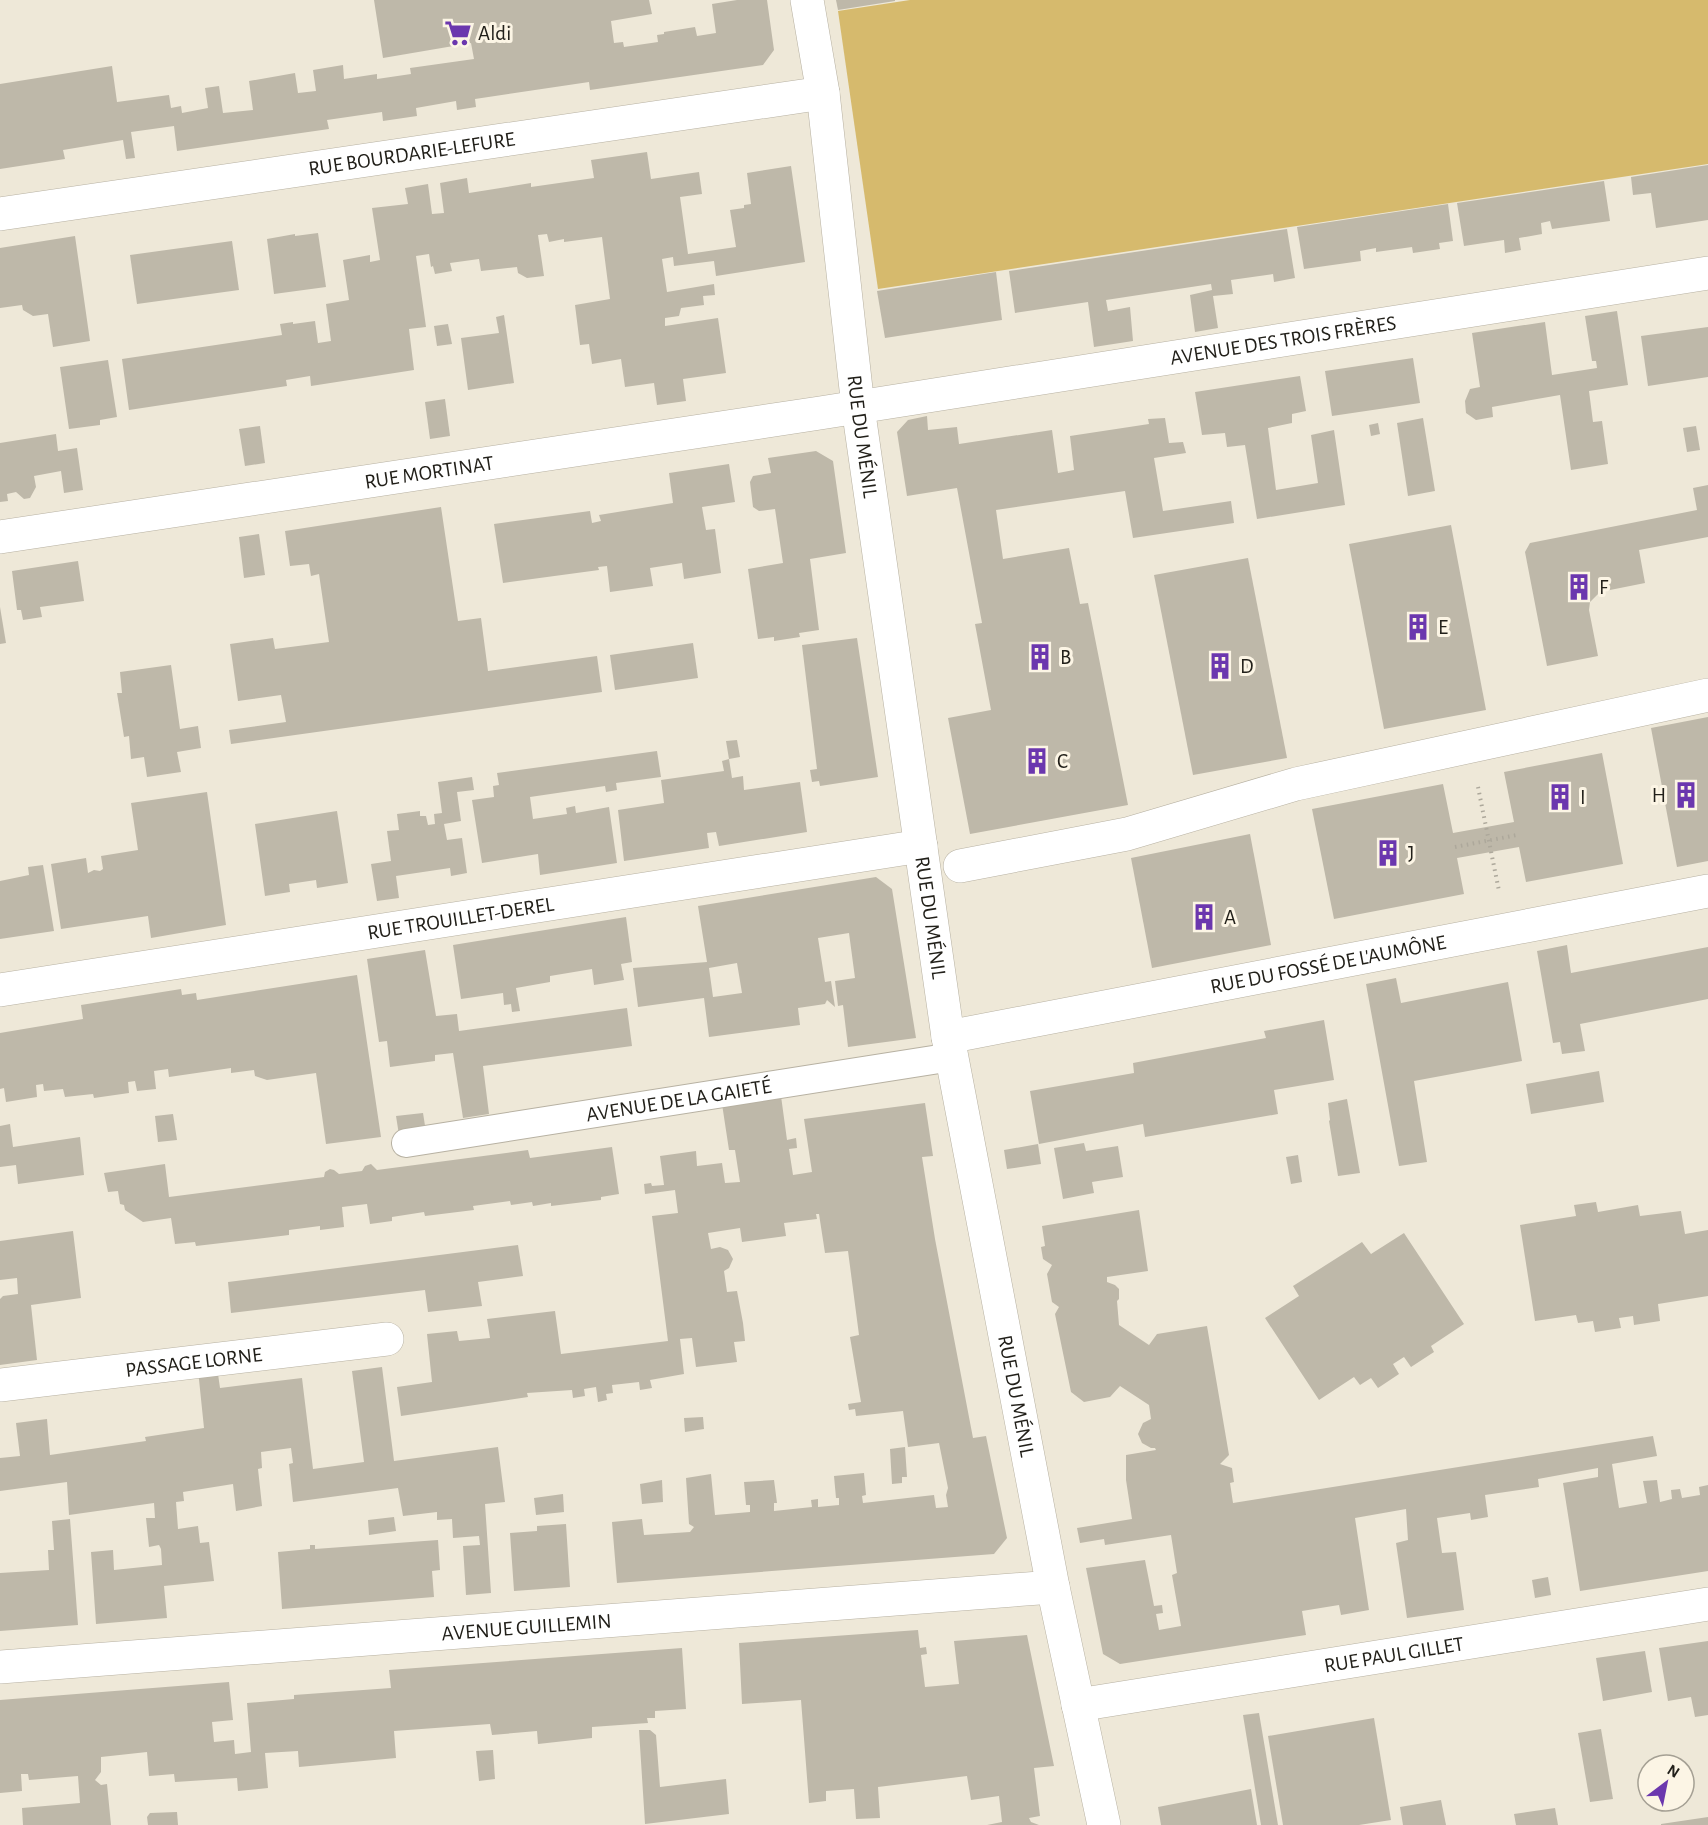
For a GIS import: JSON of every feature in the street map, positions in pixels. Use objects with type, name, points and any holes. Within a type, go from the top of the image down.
[{"type":"street","name":"RUE DU MÉNIL","points":[[807,0],[823,93],[858,407],[950,1047],[1053,1587],[1104,1825]]},
{"type":"street","name":"RUE BOURDARIE-LEFURE","points":[[0,214],[823,93]]},
{"type":"street","name":"AVENUE DES TROIS FRÈRES","points":[[858,407],[1708,273]]},
{"type":"street","name":"RUE MORTINAT","points":[[0,537],[858,407]]},
{"type":"street","points":[[960,866],[1126,834],[1296,784],[1708,695]]},
{"type":"street","name":"RUE TROUILLET-DEREL","points":[[0,990],[921,846]]},
{"type":"street","name":"RUE DU FOSSÉ DE L'AUMÔNE","points":[[950,1047],[1708,891]]},
{"type":"street","name":"PASSAGE LORNE","points":[[0,1385],[387,1339]]},
{"type":"street","name":"AVENUE GUILLEMIN","points":[[0,1667],[1053,1587]]},
{"type":"street","name":"RUE PAUL GILLET","points":[[1078,1705],[1708,1604]]},
{"type":"lane","name":"AVENUE DE LA GAIETÉ","points":[[406,1143],[950,1047]]},
{"type":"path","points":[[1470,748],[1501,901]]},
{"type":"path","points":[[1455,847],[1517,835]]},
{"type":"shaded area","points":[[910,0],[1708,0],[1708,164],[878,289],[838,11]]},
{"type":"building","points":[[374,0],[649,0],[652,14],[611,21],[614,43],[623,42],[624,47],[658,42],[657,35],[664,34],[664,32],[695,27],[697,36],[716,33],[712,4],[737,0],[767,0],[774,50],[763,65],[590,90],[589,82],[475,99],[476,107],[457,110],[456,101],[416,108],[417,116],[383,121],[382,112],[327,120],[329,129],[177,151],[174,126],[131,132],[135,158],[126,159],[123,140],[63,150],[65,159],[0,169],[0,84],[112,66],[117,102],[169,95],[171,108],[181,106],[182,113],[208,108],[205,88],[219,86],[223,113],[253,110],[249,81],[295,73],[298,93],[316,91],[313,70],[343,65],[344,79],[377,74],[377,79],[411,74],[410,68],[474,59],[471,43],[383,58]]},
{"type":"building","points":[[836,0],[895,0],[895,1],[838,10]]},
{"type":"building","points":[[647,152],[651,179],[699,172],[702,194],[680,197],[688,254],[736,247],[730,210],[744,208],[744,205],[751,204],[747,173],[791,166],[805,262],[716,276],[714,261],[674,266],[673,257],[662,259],[667,292],[714,284],[715,295],[703,296],[704,305],[681,308],[679,316],[665,318],[665,326],[718,318],[726,373],[683,379],[686,401],[657,405],[654,383],[625,387],[621,359],[592,364],[589,344],[580,345],[575,305],[610,299],[602,237],[549,242],[547,234],[538,235],[544,276],[527,278],[518,273],[517,267],[481,271],[479,259],[450,263],[452,271],[435,274],[433,266],[431,267],[429,254],[416,256],[426,327],[409,329],[414,370],[311,386],[310,376],[286,380],[287,386],[129,410],[122,359],[282,335],[280,324],[293,322],[293,324],[315,321],[318,343],[331,341],[326,304],[349,300],[343,260],[370,255],[370,262],[380,260],[372,208],[408,204],[405,188],[428,184],[432,214],[444,213],[440,183],[467,178],[469,193],[531,183],[531,187],[594,178],[591,160]]},
{"type":"building","points":[[1708,165],[1708,220],[1656,228],[1651,193],[1633,195],[1631,177]]},
{"type":"building","points":[[1604,181],[1610,221],[1552,229],[1550,221],[1541,223],[1542,234],[1519,238],[1521,250],[1505,253],[1504,240],[1464,246],[1457,203]]},
{"type":"building","points":[[1448,204],[1453,241],[1439,243],[1440,249],[1413,253],[1412,247],[1376,252],[1376,248],[1360,251],[1361,261],[1304,269],[1297,227]]},
{"type":"building","points":[[1287,229],[1295,278],[1274,282],[1273,274],[1231,280],[1233,294],[1213,296],[1218,328],[1195,332],[1190,295],[1212,290],[1211,284],[1106,300],[1108,311],[1130,307],[1133,341],[1094,347],[1088,302],[1015,313],[1009,271]]},
{"type":"building","points":[[318,233],[326,287],[274,294],[267,239]]},
{"type":"building","points":[[75,236],[90,341],[53,347],[48,314],[33,316],[23,310],[22,305],[0,308],[0,248]]},
{"type":"building","points":[[232,241],[239,290],[137,304],[130,255]]},
{"type":"building","points":[[996,272],[1002,320],[885,338],[877,291]]},
{"type":"building","points":[[1617,311],[1628,385],[1589,391],[1593,422],[1602,421],[1608,464],[1571,470],[1560,395],[1492,407],[1493,417],[1476,420],[1466,413],[1465,401],[1470,389],[1480,387],[1472,333],[1545,322],[1552,375],[1597,368],[1596,361],[1592,361],[1585,316]]},
{"type":"building","points":[[504,315],[514,383],[468,390],[461,338],[499,333],[496,317]]},
{"type":"building","points":[[448,324],[452,344],[437,346],[434,326]]},
{"type":"building","points":[[1708,327],[1708,377],[1648,386],[1641,336]]},
{"type":"building","points":[[1413,358],[1420,403],[1332,416],[1325,371]]},
{"type":"building","points":[[108,360],[117,417],[100,420],[100,425],[69,429],[60,367]]},
{"type":"building","points":[[1300,376],[1306,411],[1292,414],[1292,423],[1268,428],[1276,490],[1318,483],[1311,435],[1334,430],[1345,505],[1257,519],[1245,445],[1227,447],[1225,433],[1202,435],[1195,392]]},
{"type":"building","points":[[445,399],[450,436],[430,439],[425,402]]},
{"type":"building","points":[[927,416],[928,430],[957,427],[959,444],[1052,430],[1058,473],[1074,470],[1070,436],[1149,424],[1148,419],[1165,418],[1169,443],[1183,442],[1186,453],[1154,458],[1163,511],[1231,501],[1234,523],[1133,538],[1125,491],[996,510],[1003,559],[1069,548],[1080,604],[1088,603],[1128,805],[970,834],[948,718],[991,710],[975,624],[982,623],[957,488],[907,496],[897,432],[908,420]]},
{"type":"building","points":[[1423,418],[1435,491],[1408,496],[1397,423]]},
{"type":"building","points":[[1378,423],[1380,434],[1371,436],[1369,425]]},
{"type":"building","points":[[260,426],[265,463],[245,466],[239,429]]},
{"type":"building","points":[[1696,426],[1700,450],[1687,452],[1683,428]]},
{"type":"building","points":[[56,434],[58,451],[77,448],[83,490],[64,493],[61,471],[34,476],[36,487],[30,498],[24,499],[16,492],[7,494],[8,501],[0,502],[0,443]]},
{"type":"building","points":[[816,451],[833,461],[846,553],[810,559],[819,630],[799,633],[800,637],[774,641],[774,637],[758,639],[748,569],[783,563],[775,509],[759,511],[753,507],[750,482],[753,476],[771,473],[768,458]]},
{"type":"building","points":[[729,464],[735,502],[702,507],[706,530],[715,529],[721,573],[684,579],[682,563],[650,568],[653,586],[610,592],[607,566],[598,567],[599,570],[503,583],[494,524],[590,511],[592,523],[601,521],[599,515],[673,503],[669,473]]},
{"type":"building","name":"F","points":[[1708,485],[1708,537],[1639,550],[1645,583],[1600,592],[1590,602],[1589,610],[1598,656],[1547,666],[1525,552],[1530,543],[1697,510],[1693,488]]},
{"type":"building","points":[[441,507],[458,621],[481,618],[488,671],[597,656],[602,692],[231,744],[229,730],[286,722],[281,695],[238,701],[230,644],[273,638],[275,649],[329,642],[319,574],[311,576],[309,564],[290,566],[285,531]]},
{"type":"building","name":"E","points":[[1451,525],[1486,710],[1384,729],[1349,544]]},
{"type":"building","points":[[259,534],[265,575],[244,578],[239,537]]},
{"type":"building","name":"D","points":[[1248,558],[1287,758],[1193,775],[1154,575]]},
{"type":"building","points":[[78,561],[84,601],[40,607],[42,617],[23,620],[21,610],[17,610],[12,571]]},
{"type":"building","points":[[0,607],[6,643],[0,644]]},
{"type":"building","points":[[857,638],[878,777],[820,786],[819,781],[812,782],[810,770],[817,769],[802,645]]},
{"type":"building","points":[[693,643],[698,678],[615,690],[610,655]]},
{"type":"building","points":[[171,665],[180,729],[198,726],[201,748],[177,752],[181,772],[147,777],[144,757],[131,759],[129,736],[124,737],[117,693],[122,693],[120,672]]},
{"type":"building","name":"H","points":[[1708,717],[1708,861],[1677,867],[1651,728]]},
{"type":"building","points":[[737,740],[740,757],[729,759],[726,741]]},
{"type":"building","points":[[657,751],[661,777],[616,783],[617,790],[606,792],[605,786],[530,797],[533,819],[567,814],[566,808],[575,806],[576,813],[609,807],[617,863],[540,875],[538,854],[482,863],[472,800],[494,797],[493,786],[499,785],[497,773]]},
{"type":"building","points":[[1602,753],[1623,864],[1526,882],[1519,847],[1457,858],[1464,894],[1334,919],[1312,809],[1443,784],[1453,833],[1514,822],[1504,772]]},
{"type":"building","points":[[729,759],[732,778],[743,776],[744,790],[800,782],[807,832],[719,846],[716,832],[707,833],[709,848],[624,861],[618,810],[664,803],[661,780],[724,771],[722,761]]},
{"type":"building","points":[[472,777],[474,790],[457,792],[461,821],[444,824],[447,840],[462,838],[467,873],[451,876],[450,868],[396,876],[399,898],[377,901],[371,864],[391,861],[387,831],[399,830],[397,814],[420,811],[420,816],[426,816],[428,825],[435,824],[434,814],[442,813],[438,782]]},
{"type":"building","points":[[207,792],[226,925],[151,938],[148,916],[61,929],[51,864],[86,858],[88,873],[94,870],[100,871],[103,869],[101,856],[138,850],[131,803]]},
{"type":"building","points":[[337,811],[348,883],[317,888],[316,880],[289,884],[290,892],[265,896],[255,824]]},
{"type":"building","name":"A","points":[[1250,834],[1271,945],[1152,968],[1131,858]]},
{"type":"building","points":[[43,865],[54,931],[0,939],[0,881],[29,875],[28,867]]},
{"type":"building","points":[[876,877],[892,889],[916,1038],[848,1047],[843,1005],[838,1006],[835,981],[855,978],[849,933],[818,938],[825,982],[831,981],[835,1007],[827,1000],[825,1004],[798,1008],[800,1025],[709,1037],[704,998],[638,1007],[633,968],[707,962],[698,906]],"holes":[[[737,963],[742,993],[713,997],[709,968]]]},
{"type":"building","points":[[626,917],[632,962],[621,964],[624,980],[594,985],[592,969],[550,976],[550,982],[516,988],[520,1011],[512,1012],[511,1004],[504,1005],[503,993],[461,999],[453,945]]},
{"type":"building","points":[[1567,945],[1571,973],[1708,947],[1708,999],[1580,1024],[1585,1051],[1562,1054],[1560,1042],[1553,1043],[1537,951]]},
{"type":"building","points":[[425,950],[436,1016],[457,1014],[459,1031],[627,1008],[632,1046],[483,1066],[489,1114],[463,1118],[453,1053],[435,1055],[435,1061],[390,1067],[387,1041],[379,1042],[367,959]]},
{"type":"building","points":[[357,975],[381,1137],[326,1144],[316,1073],[267,1080],[255,1076],[254,1070],[231,1073],[231,1068],[169,1077],[168,1069],[154,1071],[156,1089],[137,1091],[135,1081],[128,1082],[129,1093],[94,1098],[93,1094],[65,1097],[63,1089],[44,1091],[43,1084],[36,1085],[37,1097],[6,1102],[4,1088],[0,1089],[0,1033],[83,1019],[81,1005],[181,989],[182,995],[196,993],[197,1000]]},
{"type":"building","points":[[1396,978],[1401,1003],[1508,982],[1522,1061],[1414,1081],[1427,1162],[1399,1166],[1366,984]]},
{"type":"building","points":[[1324,1020],[1334,1080],[1274,1090],[1278,1114],[1145,1137],[1143,1124],[1039,1144],[1030,1091],[1134,1073],[1133,1063],[1266,1038],[1264,1031]]},
{"type":"building","points":[[1599,1071],[1604,1102],[1531,1114],[1526,1084]]},
{"type":"building","points":[[781,1096],[787,1140],[796,1138],[797,1148],[789,1149],[793,1175],[812,1172],[804,1119],[925,1103],[933,1156],[922,1157],[935,1239],[973,1438],[986,1436],[1007,1538],[994,1554],[617,1583],[612,1522],[642,1519],[644,1535],[690,1532],[694,1527],[689,1524],[686,1478],[711,1474],[715,1515],[750,1512],[750,1505],[746,1505],[744,1482],[774,1480],[777,1503],[774,1503],[774,1511],[812,1507],[811,1500],[818,1499],[818,1507],[839,1505],[834,1476],[864,1473],[866,1495],[862,1496],[863,1503],[934,1495],[936,1508],[948,1507],[946,1495],[948,1488],[939,1443],[908,1447],[903,1411],[856,1416],[855,1409],[849,1410],[848,1404],[861,1402],[850,1337],[859,1335],[848,1251],[825,1253],[819,1214],[816,1214],[817,1219],[784,1223],[786,1236],[742,1242],[740,1228],[708,1233],[711,1249],[720,1247],[728,1250],[733,1259],[729,1268],[724,1271],[727,1292],[737,1291],[743,1323],[745,1341],[734,1342],[737,1362],[696,1367],[692,1338],[680,1339],[684,1374],[650,1380],[652,1388],[640,1390],[639,1382],[612,1385],[613,1393],[606,1394],[607,1400],[598,1402],[596,1387],[584,1389],[585,1396],[573,1398],[572,1390],[527,1393],[528,1397],[401,1416],[397,1387],[432,1382],[427,1334],[457,1331],[459,1341],[490,1338],[487,1319],[555,1311],[561,1354],[668,1341],[652,1216],[678,1213],[675,1190],[645,1194],[644,1184],[664,1185],[660,1156],[696,1151],[697,1166],[722,1163],[725,1183],[740,1182],[735,1150],[729,1150],[722,1104]]},
{"type":"building","points":[[1347,1099],[1360,1173],[1338,1176],[1328,1103]]},
{"type":"building","points":[[423,1113],[426,1132],[399,1135],[396,1116]]},
{"type":"building","points":[[173,1114],[177,1140],[158,1142],[155,1116]]},
{"type":"building","points":[[10,1124],[13,1147],[80,1137],[84,1175],[18,1184],[16,1165],[0,1167],[0,1126]]},
{"type":"building","points":[[1084,1143],[1086,1151],[1118,1146],[1123,1177],[1092,1182],[1094,1193],[1063,1199],[1054,1148]]},
{"type":"building","points":[[1038,1144],[1041,1164],[1007,1169],[1004,1150]]},
{"type":"building","points":[[612,1147],[619,1194],[601,1197],[601,1200],[551,1206],[551,1203],[533,1206],[532,1202],[511,1205],[510,1201],[473,1206],[474,1210],[425,1216],[424,1212],[392,1217],[392,1221],[370,1224],[367,1204],[342,1207],[344,1227],[320,1230],[320,1226],[289,1230],[289,1235],[196,1246],[195,1242],[175,1244],[171,1218],[143,1222],[125,1210],[124,1205],[120,1204],[118,1191],[108,1192],[104,1173],[165,1164],[169,1197],[324,1177],[325,1172],[330,1169],[339,1174],[362,1171],[365,1166],[371,1164],[377,1170],[528,1150],[530,1158]]},
{"type":"building","points":[[1298,1155],[1302,1182],[1291,1184],[1286,1157]]},
{"type":"building","points":[[1596,1202],[1598,1212],[1638,1205],[1640,1216],[1681,1211],[1685,1234],[1708,1230],[1708,1296],[1658,1304],[1660,1321],[1634,1325],[1633,1316],[1619,1318],[1621,1328],[1595,1332],[1593,1321],[1578,1323],[1576,1315],[1535,1321],[1520,1225],[1576,1216],[1574,1205]]},
{"type":"building","points":[[1139,1210],[1148,1271],[1107,1277],[1107,1282],[1119,1289],[1117,1301],[1119,1325],[1149,1345],[1157,1334],[1207,1326],[1229,1455],[1220,1464],[1232,1468],[1234,1482],[1230,1483],[1233,1503],[1653,1436],[1657,1456],[1612,1464],[1619,1508],[1647,1503],[1643,1481],[1657,1480],[1660,1502],[1672,1499],[1671,1490],[1680,1489],[1682,1498],[1700,1495],[1699,1487],[1708,1485],[1708,1571],[1580,1591],[1563,1483],[1598,1477],[1598,1468],[1538,1479],[1539,1487],[1485,1495],[1488,1517],[1471,1520],[1470,1513],[1437,1518],[1442,1553],[1456,1552],[1464,1610],[1407,1618],[1396,1543],[1408,1540],[1406,1509],[1355,1518],[1369,1610],[1341,1615],[1339,1605],[1302,1611],[1306,1635],[1120,1664],[1103,1654],[1086,1568],[1145,1560],[1154,1606],[1162,1605],[1163,1613],[1156,1614],[1159,1630],[1181,1626],[1172,1575],[1177,1573],[1171,1535],[1105,1545],[1104,1539],[1080,1543],[1077,1528],[1132,1519],[1126,1480],[1126,1455],[1156,1450],[1142,1443],[1138,1434],[1143,1423],[1151,1419],[1149,1405],[1120,1386],[1110,1397],[1084,1402],[1071,1392],[1055,1314],[1059,1307],[1052,1302],[1047,1274],[1052,1265],[1043,1259],[1041,1247],[1045,1246],[1042,1226]]},
{"type":"building","points":[[73,1231],[81,1298],[31,1305],[37,1360],[0,1365],[0,1299],[3,1296],[18,1294],[17,1278],[0,1280],[0,1241]]},
{"type":"building","points":[[1404,1233],[1464,1324],[1431,1346],[1434,1352],[1411,1367],[1404,1357],[1393,1364],[1399,1374],[1378,1388],[1371,1378],[1360,1385],[1354,1377],[1319,1400],[1265,1318],[1299,1296],[1293,1286],[1362,1242],[1371,1254]]},
{"type":"building","points":[[518,1245],[523,1276],[478,1282],[482,1306],[428,1312],[425,1290],[231,1313],[228,1282]]},
{"type":"building","points":[[217,1367],[220,1388],[302,1378],[313,1469],[364,1462],[352,1371],[382,1367],[394,1461],[498,1447],[505,1502],[485,1504],[491,1593],[466,1595],[463,1546],[480,1545],[479,1536],[453,1538],[452,1519],[437,1520],[437,1512],[403,1516],[398,1488],[293,1502],[289,1464],[293,1463],[291,1448],[261,1452],[262,1468],[258,1469],[262,1506],[236,1511],[233,1484],[183,1492],[184,1501],[176,1502],[178,1529],[198,1526],[200,1543],[209,1542],[214,1581],[164,1586],[167,1618],[96,1624],[91,1552],[113,1550],[114,1570],[162,1565],[159,1545],[149,1547],[146,1518],[155,1518],[154,1503],[69,1515],[67,1482],[0,1491],[0,1458],[20,1456],[16,1423],[47,1419],[50,1455],[146,1441],[145,1437],[204,1428],[198,1370]]},
{"type":"building","points":[[703,1417],[704,1429],[685,1432],[684,1418]]},
{"type":"building","points":[[905,1447],[907,1477],[902,1477],[902,1483],[892,1484],[890,1449]]},
{"type":"building","points":[[662,1480],[663,1502],[642,1504],[640,1484]]},
{"type":"building","points":[[563,1494],[564,1512],[536,1515],[534,1498]]},
{"type":"building","points":[[394,1517],[396,1531],[369,1535],[368,1520]]},
{"type":"building","points":[[70,1519],[78,1625],[0,1631],[0,1573],[49,1570],[48,1550],[54,1550],[52,1521]]},
{"type":"building","points":[[566,1524],[570,1587],[514,1591],[510,1533],[537,1531],[537,1526]]},
{"type":"building","points":[[438,1540],[440,1570],[432,1571],[434,1597],[282,1609],[278,1552],[310,1549],[310,1545],[315,1545],[315,1549]]},
{"type":"building","points":[[1548,1577],[1551,1595],[1535,1598],[1532,1580]]},
{"type":"building","points":[[918,1630],[920,1648],[926,1647],[927,1654],[921,1655],[925,1687],[959,1684],[954,1641],[1027,1635],[1054,1766],[1034,1768],[1040,1816],[1029,1818],[1031,1822],[1039,1825],[987,1825],[1002,1822],[999,1796],[971,1800],[967,1776],[878,1787],[880,1818],[856,1819],[854,1789],[826,1791],[826,1801],[809,1803],[801,1700],[742,1704],[739,1643]]},
{"type":"building","points":[[1708,1641],[1708,1715],[1695,1717],[1691,1697],[1668,1701],[1659,1648]]},
{"type":"building","points":[[682,1648],[686,1709],[655,1711],[655,1718],[647,1718],[648,1723],[592,1727],[592,1738],[538,1744],[537,1731],[492,1735],[490,1724],[394,1731],[396,1758],[299,1767],[298,1751],[265,1753],[268,1788],[238,1791],[237,1778],[175,1782],[174,1774],[149,1776],[147,1752],[101,1757],[101,1772],[95,1780],[101,1785],[107,1784],[111,1825],[23,1825],[22,1808],[80,1803],[78,1776],[29,1780],[28,1774],[21,1774],[22,1791],[0,1793],[0,1700],[229,1682],[233,1720],[212,1722],[214,1742],[234,1740],[235,1754],[251,1752],[247,1703],[294,1699],[294,1695],[391,1688],[389,1670]]},
{"type":"building","points":[[1645,1651],[1652,1692],[1603,1701],[1596,1658]]},
{"type":"building","points":[[1259,1713],[1278,1825],[1261,1825],[1243,1715]]},
{"type":"building","points":[[1374,1718],[1391,1820],[1359,1825],[1283,1825],[1268,1736]]},
{"type":"building","points":[[1601,1729],[1613,1799],[1590,1802],[1578,1733]]},
{"type":"building","points":[[639,1730],[650,1730],[656,1735],[660,1787],[726,1779],[729,1814],[645,1824]]},
{"type":"building","points":[[493,1750],[495,1779],[479,1781],[476,1751]]},
{"type":"building","points":[[1251,1789],[1257,1825],[1161,1825],[1158,1807]]},
{"type":"building","points":[[1441,1800],[1446,1825],[1403,1825],[1400,1807]]},
{"type":"building","points":[[1555,1808],[1558,1825],[1516,1825],[1514,1814]]},
{"type":"building","points":[[177,1812],[178,1825],[148,1825],[147,1817],[150,1813]]},
{"type":"building","points":[[1708,1817],[1708,1825],[1661,1825],[1661,1824]]},
{"type":"place","name":"Aldi","points":[[458,33]]},
{"type":"place","name":"F","points":[[1579,587]]},
{"type":"place","name":"E","points":[[1418,627]]},
{"type":"place","name":"B","points":[[1040,657]]},
{"type":"place","name":"D","points":[[1220,666]]},
{"type":"place","name":"C","points":[[1037,761]]},
{"type":"place","name":"H","points":[[1686,795]]},
{"type":"place","name":"I","points":[[1560,797]]},
{"type":"place","name":"J","points":[[1388,853]]},
{"type":"place","name":"A","points":[[1204,917]]}]
